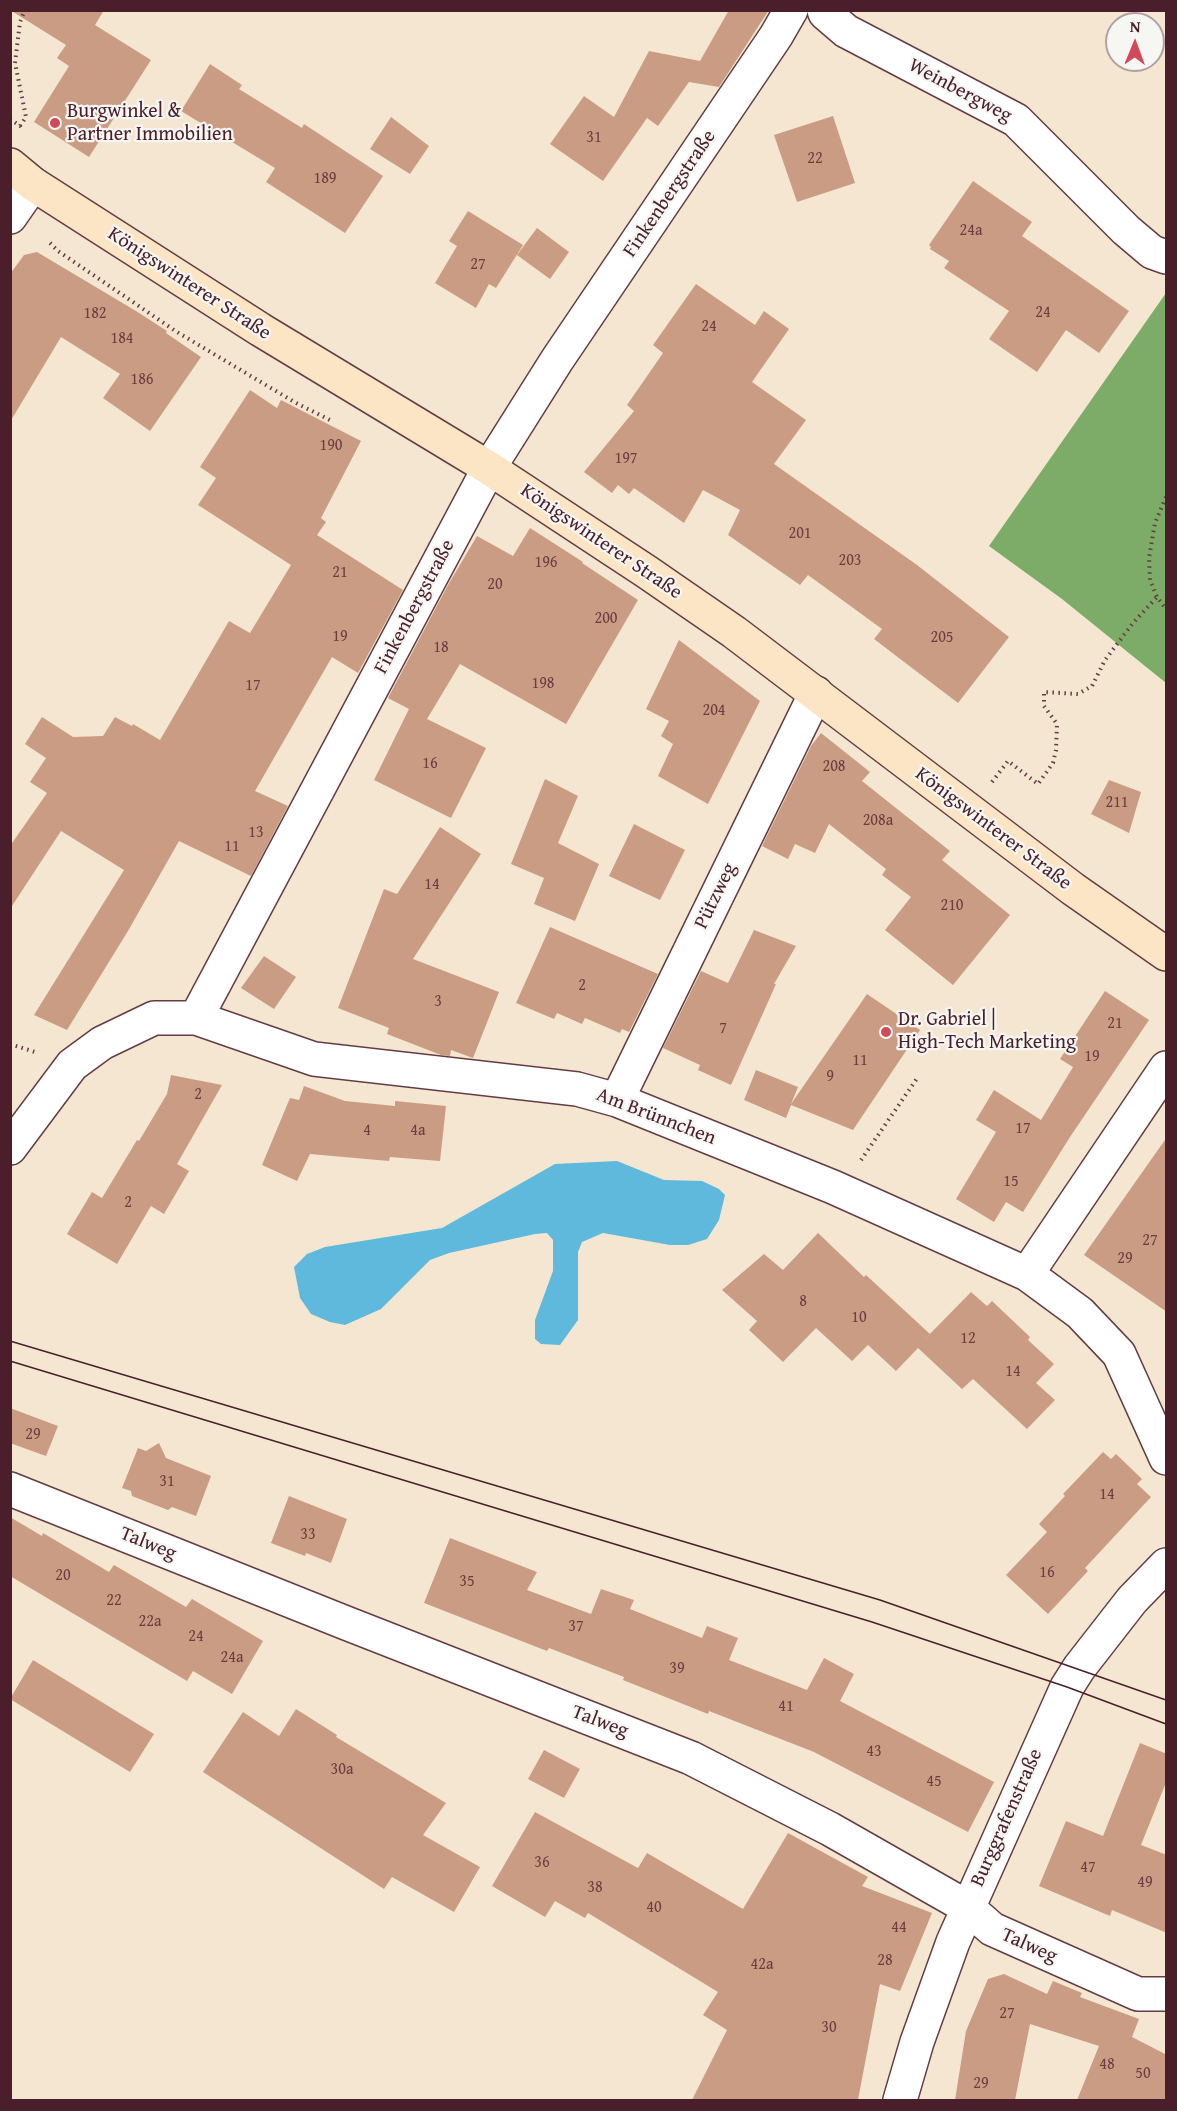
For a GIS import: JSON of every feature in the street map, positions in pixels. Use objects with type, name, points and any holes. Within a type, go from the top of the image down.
[{"type":"main road","name":"Königswinterer Straße","points":[[18,193],[261,330],[489,468],[647,572],[734,632],[816,693],[1054,875],[1167,954]]},
{"type":"street","name":"Finkenbergstraße","points":[[196,1018],[489,468],[557,360],[776,36],[791,10]]},
{"type":"street","name":"Weinbergweg","points":[[824,10],[846,31],[1016,120],[1126,230],[1152,252],[1167,257]]},
{"type":"street","name":"Pützweg","points":[[617,1100],[816,693]]},
{"type":"street","points":[[11,1143],[72,1065],[102,1043],[154,1018],[196,1018]]},
{"type":"street","name":"Am Brünnchen","points":[[196,1018],[314,1059],[566,1087],[617,1100],[841,1191],[1027,1274],[1080,1313],[1119,1354],[1167,1458]]},
{"type":"street","points":[[1027,1274],[1167,1068]]},
{"type":"street","name":"Talweg","points":[[10,1490],[691,1758],[830,1829],[967,1907],[992,1929],[1138,1994],[1167,1994]]},
{"type":"street","name":"Burggrafenstraße","points":[[900,2100],[917,2042],[967,1907],[1067,1687],[1132,1600],[1167,1565]]},
{"type":"path","points":[[15,133],[26,117],[15,63],[20,22],[25,10]]},
{"type":"path","points":[[18,193],[58,251],[177,332],[296,403],[330,420],[340,418]]},
{"type":"path","points":[[1167,497],[1155,523],[1149,558],[1150,580],[1157,597],[1167,609]]},
{"type":"path","points":[[1022,771],[1038,784],[1053,763],[1057,724],[1044,706],[1044,692],[1078,694],[1092,686],[1106,660],[1133,623],[1157,597]]},
{"type":"path","points":[[841,1191],[918,1077]]},
{"type":"green space","points":[[1166,293],[1166,683],[1062,599],[989,546]]},
{"type":"water","points":[[617,1161],[664,1180],[702,1181],[719,1189],[725,1195],[719,1220],[707,1239],[688,1245],[670,1245],[603,1233],[582,1242],[578,1252],[578,1320],[560,1345],[541,1344],[535,1339],[535,1320],[553,1271],[553,1240],[547,1233],[449,1253],[430,1260],[381,1309],[345,1325],[311,1314],[300,1298],[294,1267],[307,1254],[325,1247],[442,1228],[555,1164]]},
{"type":"building","points":[[10,10],[104,10],[95,25],[151,60],[89,157],[34,122],[69,66],[57,58],[66,45]]},
{"type":"building","points":[[729,10],[769,10],[719,87],[689,82],[658,126],[647,118],[603,181],[550,144],[584,96],[614,117],[649,51],[700,61]]},
{"type":"building","points":[[210,64],[242,85],[239,89],[302,128],[304,124],[383,176],[345,233],[266,182],[275,168],[181,111]]},
{"type":"building","points":[[833,116],[855,183],[797,202],[774,135]]},
{"type":"building","points":[[391,117],[429,146],[410,174],[370,149]]},
{"type":"building","points":[[973,181],[1032,222],[1022,236],[1129,311],[1099,353],[1066,330],[1037,372],[989,339],[1009,311],[944,268],[949,261],[930,249],[929,245]]},
{"type":"building","points":[[468,211],[523,245],[496,288],[489,284],[476,308],[435,283],[457,246],[449,241]]},
{"type":"building","points":[[537,228],[569,252],[550,279],[517,255]]},
{"type":"building","points":[[37,252],[136,311],[201,357],[150,431],[103,398],[120,374],[61,337],[10,422],[10,274],[24,255]]},
{"type":"building","points":[[696,284],[755,325],[764,311],[789,329],[752,382],[806,420],[774,464],[917,565],[1009,637],[958,703],[874,639],[882,629],[808,575],[800,585],[728,535],[740,510],[703,490],[684,523],[634,488],[629,494],[618,485],[612,493],[584,472],[634,411],[627,405],[663,353],[653,345]]},
{"type":"building","points":[[250,390],[277,408],[281,400],[361,441],[321,518],[326,522],[317,535],[403,590],[358,673],[332,657],[255,791],[288,806],[251,876],[179,841],[128,931],[67,1030],[34,1015],[124,870],[61,831],[10,909],[10,846],[47,793],[30,782],[46,758],[25,744],[42,717],[73,737],[103,736],[115,717],[132,726],[133,724],[160,740],[229,621],[250,633],[291,565],[198,505],[216,478],[200,467]]},
{"type":"building","points":[[530,528],[638,600],[566,724],[460,664],[427,719],[486,748],[451,818],[374,780],[409,709],[388,698],[448,585],[477,536],[513,556]]},
{"type":"building","points":[[679,640],[760,701],[708,804],[658,776],[673,744],[661,736],[669,721],[646,709]]},
{"type":"building","points":[[821,733],[870,772],[862,781],[950,851],[942,860],[1010,915],[953,985],[885,930],[911,897],[882,875],[886,869],[829,824],[815,853],[795,844],[788,859],[762,846],[811,746]]},
{"type":"building","points":[[545,779],[578,796],[558,843],[599,864],[575,921],[534,904],[544,878],[511,864]]},
{"type":"building","points":[[1109,780],[1141,792],[1129,833],[1091,814]]},
{"type":"building","points":[[634,824],[685,850],[660,900],[609,876]]},
{"type":"building","points":[[440,827],[481,854],[413,959],[499,992],[473,1058],[451,1050],[450,1056],[441,1055],[387,1034],[389,1028],[338,1008],[384,889],[397,894]]},
{"type":"building","points":[[550,927],[658,974],[629,1032],[622,1029],[620,1033],[585,1018],[582,1024],[557,1013],[554,1019],[516,1003]]},
{"type":"building","points":[[754,930],[796,946],[774,984],[776,984],[731,1085],[698,1070],[700,1065],[663,1048],[701,971],[728,983]]},
{"type":"building","points":[[264,956],[296,977],[274,1009],[241,988]]},
{"type":"building","points":[[1105,991],[1149,1020],[1070,1137],[1023,1212],[1006,1202],[994,1222],[956,1199],[996,1132],[976,1120],[994,1090],[1041,1120],[1073,1067],[1060,1059]]},
{"type":"building","points":[[867,994],[920,1030],[853,1130],[791,1105],[786,1118],[744,1100],[756,1070],[798,1087],[791,1104]]},
{"type":"building","points":[[171,1075],[222,1085],[177,1164],[189,1171],[164,1214],[151,1206],[117,1264],[67,1234],[92,1192],[102,1198],[167,1094]]},
{"type":"building","points":[[304,1086],[345,1101],[395,1106],[395,1101],[446,1106],[440,1161],[390,1157],[389,1161],[310,1154],[297,1181],[262,1165],[290,1098],[299,1100]]},
{"type":"building","points":[[1167,1137],[1167,1312],[1084,1255]]},
{"type":"building","points":[[818,1233],[864,1277],[866,1275],[930,1334],[971,1292],[987,1306],[992,1301],[1030,1337],[1028,1340],[1054,1364],[1036,1383],[1055,1400],[1027,1429],[973,1379],[962,1389],[918,1348],[896,1371],[868,1345],[852,1361],[816,1328],[783,1362],[749,1330],[757,1321],[722,1290],[764,1254],[783,1270]]},
{"type":"building","points":[[10,1408],[58,1426],[46,1456],[10,1443]]},
{"type":"building","points":[[159,1443],[166,1458],[211,1476],[196,1516],[172,1507],[168,1510],[132,1496],[131,1491],[122,1488],[138,1448],[146,1451]]},
{"type":"building","points":[[1103,1452],[1111,1459],[1116,1454],[1142,1479],[1137,1484],[1151,1497],[1085,1568],[1088,1571],[1048,1614],[1006,1575],[1047,1532],[1039,1524],[1065,1496],[1063,1494]]},
{"type":"building","points":[[289,1496],[347,1519],[331,1563],[271,1543]]},
{"type":"building","points":[[10,1517],[42,1536],[43,1533],[109,1572],[114,1565],[186,1607],[192,1599],[263,1641],[232,1694],[193,1671],[187,1681],[10,1576]]},
{"type":"building","points":[[450,1538],[537,1572],[527,1590],[591,1614],[601,1589],[634,1600],[630,1609],[702,1638],[707,1626],[738,1638],[729,1660],[807,1690],[824,1658],[854,1674],[840,1701],[994,1782],[968,1832],[814,1752],[709,1711],[708,1714],[623,1680],[624,1677],[549,1648],[547,1651],[424,1603]]},
{"type":"building","points":[[33,1660],[154,1734],[130,1772],[10,1699]]},
{"type":"building","points":[[296,1709],[337,1735],[336,1737],[446,1803],[423,1835],[480,1867],[454,1912],[392,1877],[384,1889],[203,1772],[243,1712],[279,1736]]},
{"type":"building","points":[[1140,1743],[1167,1754],[1167,1780],[1141,1845],[1167,1855],[1167,1933],[1112,1910],[1110,1916],[1039,1886],[1066,1821],[1103,1836]]},
{"type":"building","points":[[544,1750],[580,1769],[564,1798],[528,1779]]},
{"type":"building","points":[[535,1812],[638,1868],[647,1853],[743,1909],[788,1833],[868,1877],[862,1886],[932,1913],[900,1991],[880,1984],[858,2100],[692,2100],[727,2030],[703,2015],[718,1992],[588,1913],[585,1918],[555,1901],[545,1917],[492,1886]]},
{"type":"building","points":[[1004,1974],[1047,1994],[1053,1981],[1082,1993],[1080,1997],[1139,2019],[1132,2037],[1167,2055],[1167,2100],[1077,2100],[1099,2046],[1030,2024],[1015,2100],[955,2100],[966,2031],[988,1979]]},
{"type":"tram line","points":[[10,1341],[880,1600],[1166,1700]]},
{"type":"tram line","points":[[10,1361],[872,1622],[1067,1687],[1166,1724]]},
{"type":"place","name":"Burgwinkel & Partner Immobilien","points":[[55,123]]},
{"type":"place","name":"Dr. Gabriel | High-Tech Marketing","points":[[886,1032]]}]
